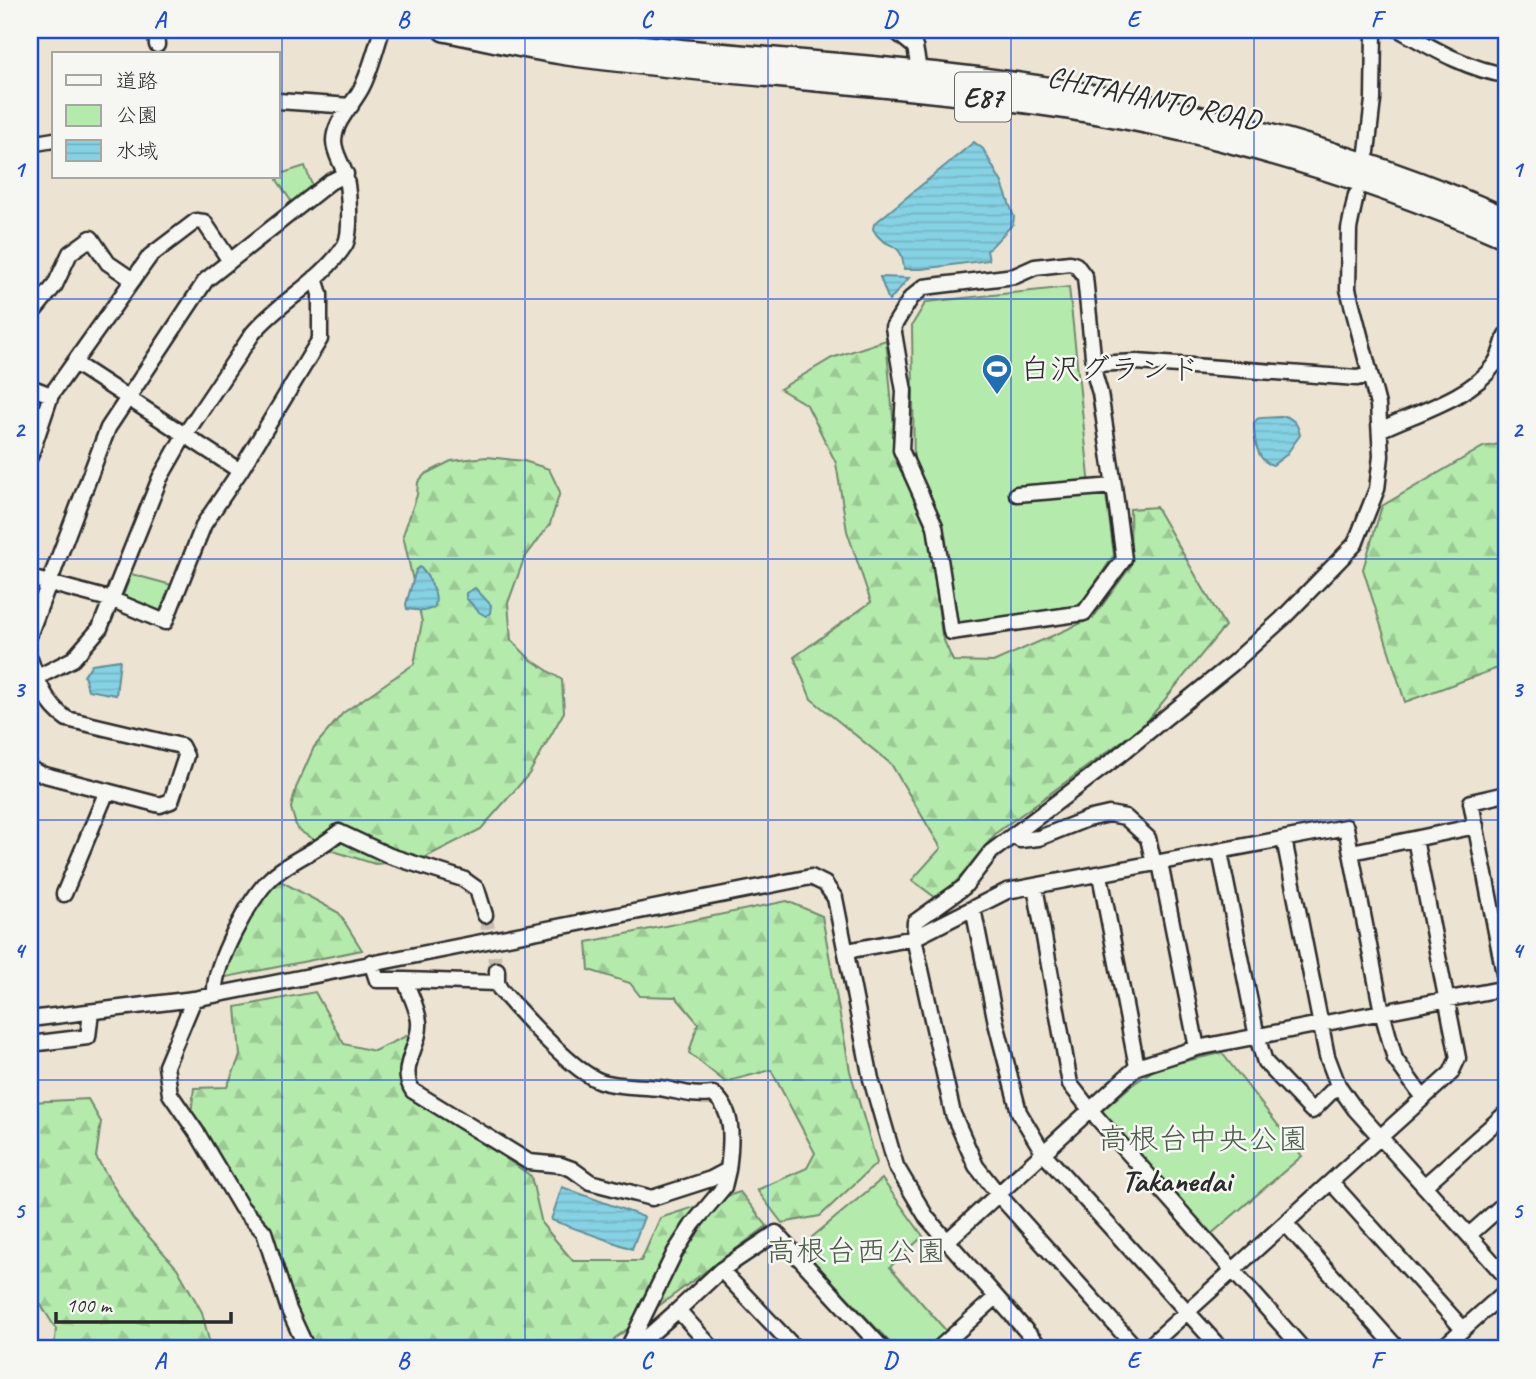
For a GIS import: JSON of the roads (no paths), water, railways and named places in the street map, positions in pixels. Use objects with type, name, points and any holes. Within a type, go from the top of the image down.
[{"type":"highway","name":"CHITAHANTO ROAD","points":[[444,30],[566,54],[1037,103],[1142,121],[1253,146],[1371,184],[1506,237]]},
{"type":"highway","name":"CHITAHANTO ROAD","points":[[528,30],[684,50],[940,74],[1039,86],[1145,104],[1256,130],[1377,168],[1506,219]]},
{"type":"street","points":[[156,30],[157,45]]},
{"type":"street","points":[[33,680],[73,659],[100,628],[160,478],[184,436],[262,322],[315,278],[346,243],[349,212],[346,174],[334,140],[341,121],[364,84],[382,30]]},
{"type":"street","points":[[894,30],[915,47],[918,64]]},
{"type":"street","points":[[1367,152],[1373,100],[1374,30]]},
{"type":"street","points":[[1400,30],[1430,48],[1494,73],[1506,75]]},
{"type":"street","points":[[280,101],[351,106]]},
{"type":"street","points":[[30,144],[52,140]]},
{"type":"street","points":[[30,633],[108,428],[206,280],[330,183],[346,174]]},
{"type":"street","points":[[1137,1349],[976,1166],[953,1114],[914,938],[915,922],[964,887],[991,852],[1232,664],[1332,570],[1355,544],[1372,505],[1381,456],[1378,405],[1349,289],[1349,229],[1356,195]]},
{"type":"street","points":[[30,457],[51,395],[76,364],[150,256],[196,221],[204,222],[230,261]]},
{"type":"street","points":[[30,316],[55,285],[70,253],[91,238],[108,263],[133,280]]},
{"type":"street","points":[[1070,263],[1076,265],[1084,277],[1094,364],[1124,559],[1084,613],[951,632],[935,526],[901,450],[904,391],[893,327],[907,304],[924,287],[1015,276],[1035,267],[1070,263]]},
{"type":"street","points":[[30,578],[113,600],[165,622],[204,524],[240,471],[320,339],[320,294],[315,278]]},
{"type":"street","points":[[1380,429],[1446,401],[1478,381],[1495,364],[1506,334]]},
{"type":"street","points":[[1094,364],[1137,362],[1357,377],[1370,375]]},
{"type":"street","points":[[76,364],[240,471]]},
{"type":"street","points":[[30,387],[51,395]]},
{"type":"street","points":[[1017,494],[1114,486]]},
{"type":"street","points":[[30,659],[33,680],[53,708],[67,719],[181,746],[186,756],[171,801],[160,805],[30,769]]},
{"type":"street","points":[[64,894],[107,791]]},
{"type":"street","points":[[946,1242],[1137,1067],[1198,1048],[1506,986],[1471,802],[1506,794]]},
{"type":"street","points":[[1015,834],[1020,840],[1026,841],[1109,814],[1125,817],[1148,838],[1157,863],[1198,1048]]},
{"type":"street","points":[[1352,852],[1476,826]]},
{"type":"street","points":[[847,951],[914,938],[1007,891],[1346,827],[1382,1012],[1395,1059],[1423,1098]]},
{"type":"street","points":[[215,993],[220,965],[245,911],[257,893],[272,876],[339,832],[390,856],[463,879],[477,889],[485,915]]},
{"type":"street","points":[[1284,839],[1327,1056],[1338,1085],[1380,1137],[1506,1277]]},
{"type":"street","points":[[1146,1349],[1451,1073],[1458,1058],[1415,839]]},
{"type":"street","points":[[1220,852],[1257,1037],[1265,1062],[1312,1111],[1338,1085]]},
{"type":"street","points":[[1100,875],[1137,1067]]},
{"type":"street","points":[[30,1019],[194,999],[811,877],[825,884],[835,898],[871,1079],[896,1166],[927,1218],[946,1242],[1042,1349]]},
{"type":"street","points":[[1035,886],[1070,1084],[1303,1349]]},
{"type":"street","points":[[973,908],[996,1023],[1020,1112],[1044,1154],[1221,1349]]},
{"type":"street","points":[[371,962],[377,980],[497,976],[532,1024],[591,1077],[604,1082],[663,1089],[686,1095],[713,1094],[722,1100],[731,1135],[724,1187],[693,1223],[675,1252],[631,1342],[636,1347],[721,1270],[776,1233],[883,1349]]},
{"type":"street","points":[[405,980],[419,1024],[407,1069],[409,1086],[491,1140],[529,1162],[561,1165],[572,1169],[590,1182],[652,1198],[711,1179],[728,1170]]},
{"type":"street","points":[[194,999],[166,1066],[170,1094],[197,1133],[241,1207],[264,1232],[289,1310],[307,1349]]},
{"type":"street","points":[[30,1044],[88,1037],[91,1012]]},
{"type":"street","points":[[1424,1186],[1506,1113]]},
{"type":"street","points":[[1331,1182],[1463,1329]]},
{"type":"street","points":[[1469,1235],[1506,1202]]},
{"type":"street","points":[[1285,1223],[1398,1349]]},
{"type":"street","points":[[721,1270],[796,1349]]},
{"type":"street","points":[[1441,1349],[1506,1290]]},
{"type":"street","points":[[938,1349],[995,1298]]},
{"type":"street","points":[[678,1310],[713,1349]]},
{"type":"water","points":[[974,142],[983,149],[1002,183],[1014,217],[1013,224],[987,251],[989,260],[904,269],[900,252],[878,236],[873,229],[874,224]]},
{"type":"water","points":[[880,277],[909,278],[889,301]]},
{"type":"water","points":[[1285,416],[1296,423],[1300,435],[1286,455],[1273,465],[1267,463],[1260,454],[1254,423],[1260,418]]},
{"type":"water","points":[[420,567],[430,581],[436,598],[434,608],[424,611],[407,609],[406,604],[416,570]]},
{"type":"water","points":[[475,588],[491,605],[490,613],[486,616],[466,598],[466,593]]},
{"type":"water","points":[[120,660],[116,695],[88,690],[84,676],[92,664]]},
{"type":"water","points":[[562,1187],[644,1217],[632,1249],[551,1220]]},
{"type":"tunnel","points":[[485,915],[497,970]]},
{"type":"place","name":"白沢グランド","points":[[997,396]]},
{"type":"district","name":"Takanedai","points":[[1176,1180]]},
{"type":"park label","name":"高根台中央公園","points":[[1203,1139]]},
{"type":"park label","name":"高根台西公園","points":[[856,1251]]}]
